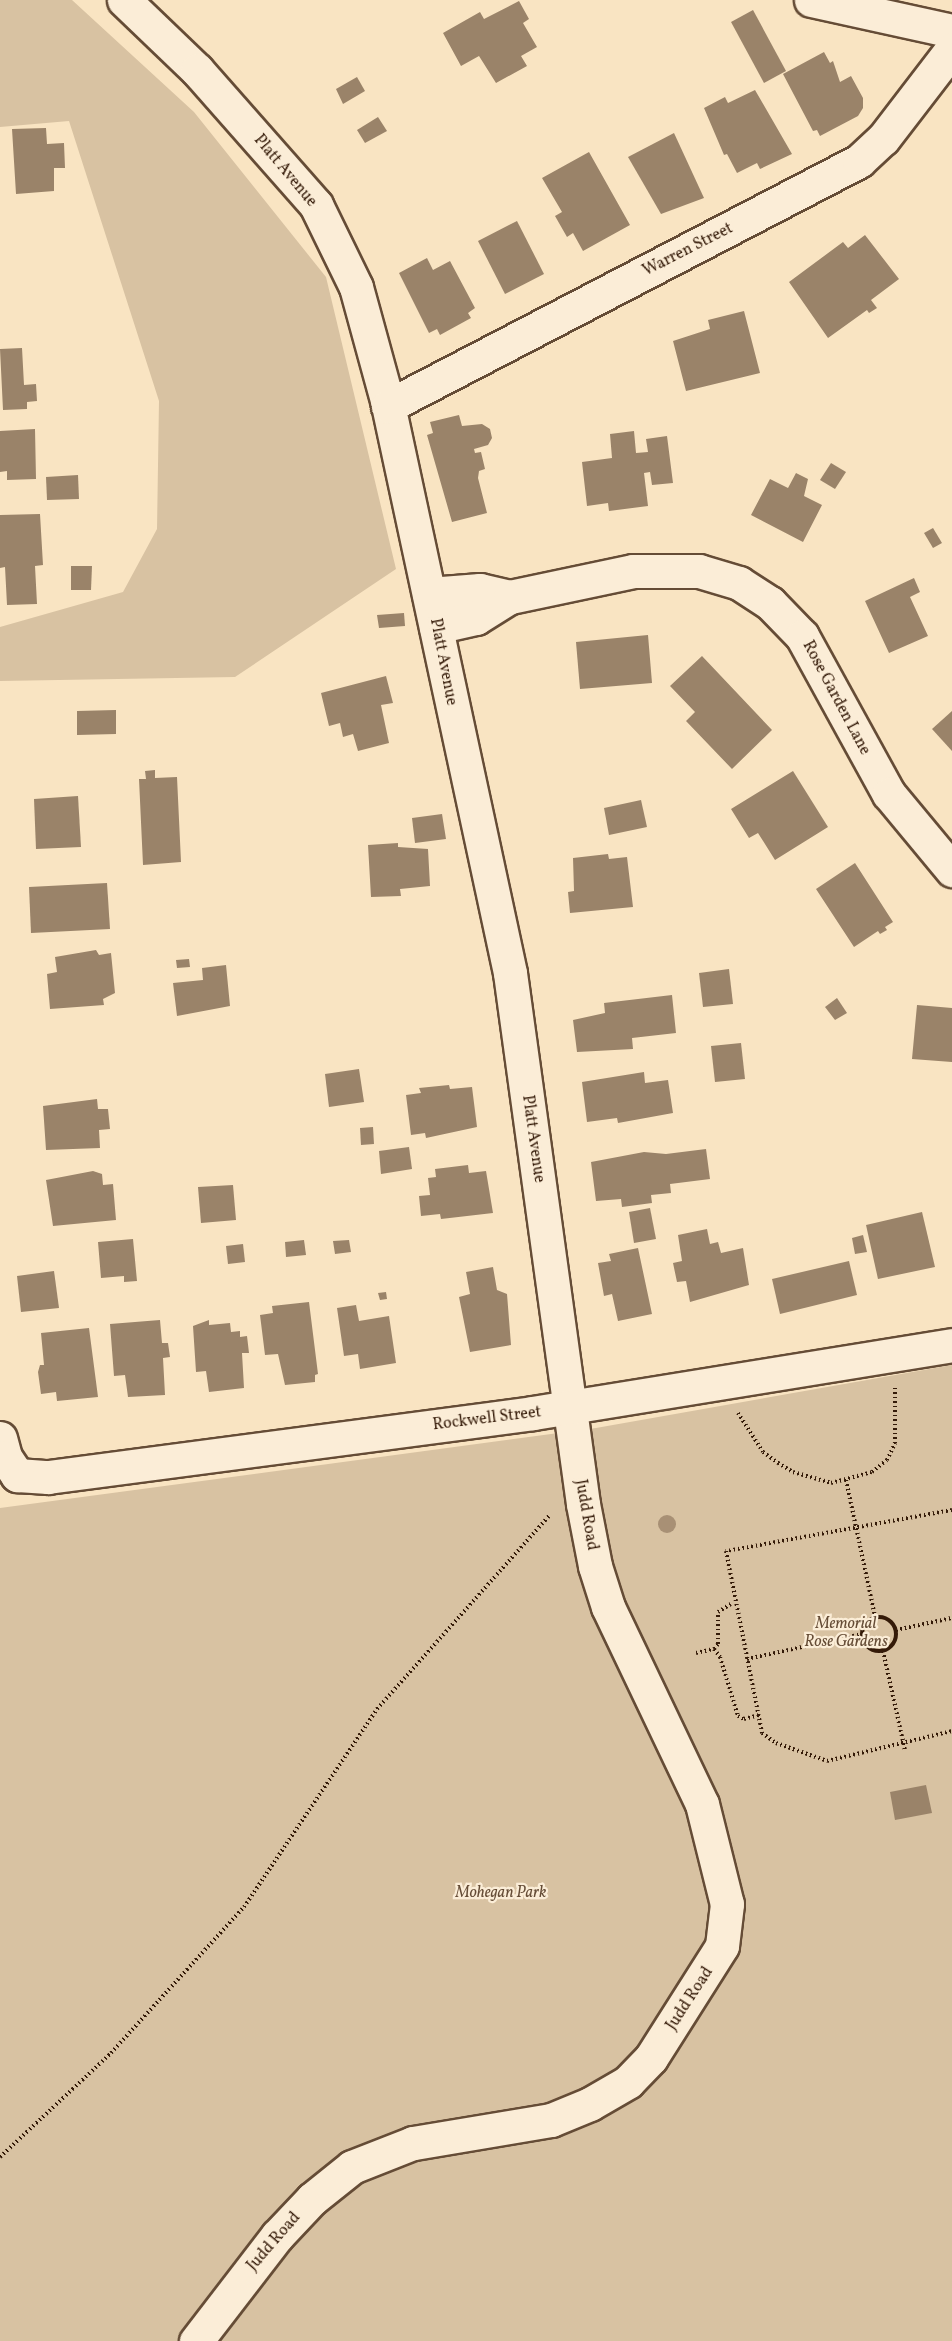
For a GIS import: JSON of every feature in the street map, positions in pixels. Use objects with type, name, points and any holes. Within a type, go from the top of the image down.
[{"type":"street","name":"Platt Avenue","points":[[124,0],[197,70],[316,205],[356,287],[388,406],[510,974],[570,1408]]},
{"type":"street","points":[[811,0],[952,32]]},
{"type":"street","name":"Warren Street","points":[[388,406],[859,161],[883,139],[952,49]]},
{"type":"street","name":"Rose Garden Lane","points":[[436,627],[476,618],[510,597],[656,569],[699,571],[755,591],[804,638],[891,797],[952,870]]},
{"type":"street","name":"Rose Garden Lane","points":[[429,594],[480,590],[510,597]]},
{"type":"street","name":"Rockwell Street","points":[[0,1438],[10,1467],[21,1477],[48,1477],[570,1408],[952,1345]]},
{"type":"street","name":"Judd Road","points":[[196,2341],[278,2236],[312,2199],[352,2167],[413,2143],[551,2120],[590,2104],[628,2082],[651,2058],[722,1946],[727,1904],[709,1827],[687,1767],[602,1589],[580,1480],[570,1408]]},
{"type":"path","points":[[729,1383],[742,1423],[763,1452],[793,1472],[831,1483],[872,1472],[887,1460],[894,1443],[893,1356]]},
{"type":"path","points":[[0,2157],[111,2053],[244,1907],[377,1709],[580,1480]]},
{"type":"path","points":[[846,1480],[875,1617]]},
{"type":"path","points":[[952,1510],[726,1551],[762,1733],[776,1743],[827,1761],[903,1740],[952,1731]]},
{"type":"path","points":[[714,1649],[719,1634],[718,1612],[731,1604]]},
{"type":"path","points":[[875,1617],[891,1621],[896,1630],[895,1642],[883,1651],[870,1649],[862,1634],[865,1624],[875,1617]]},
{"type":"path","points":[[896,1630],[952,1618]]},
{"type":"path","points":[[747,1659],[862,1634]]},
{"type":"path","points":[[714,1649],[720,1657],[738,1716],[744,1719],[759,1715]]},
{"type":"path","points":[[696,1653],[714,1649]]},
{"type":"path","points":[[883,1651],[905,1750]]},
{"type":"green space","points":[[0,0],[72,0],[194,112],[326,277],[396,569],[235,677],[0,681],[0,627],[123,592],[157,529],[159,401],[69,121],[0,127]]},
{"type":"green space","name":"Mohegan Park","points":[[952,1365],[952,2341],[0,2341],[0,1508],[596,1428]]},
{"type":"building","points":[[519,1],[529,19],[523,23],[537,47],[521,56],[527,66],[496,83],[479,56],[461,66],[443,33],[480,12],[484,19]]},
{"type":"building","points":[[753,10],[786,71],[764,83],[731,22]]},
{"type":"building","points":[[824,52],[830,63],[833,61],[840,82],[851,76],[863,98],[863,108],[858,116],[820,136],[817,130],[813,131],[783,74]]},
{"type":"building","points":[[357,77],[365,91],[343,104],[336,89]]},
{"type":"building","points":[[755,90],[792,154],[760,169],[757,163],[737,173],[727,154],[724,155],[704,108],[725,97],[728,103]]},
{"type":"building","points":[[378,117],[387,131],[365,143],[357,130]]},
{"type":"building","points":[[46,128],[47,144],[64,143],[65,168],[54,168],[54,191],[16,194],[12,129]]},
{"type":"building","points":[[674,133],[704,198],[661,214],[628,157]]},
{"type":"building","points":[[589,152],[630,225],[583,251],[573,233],[567,237],[555,216],[562,212],[542,178]]},
{"type":"building","points":[[517,221],[544,274],[505,294],[478,241]]},
{"type":"building","points":[[865,235],[899,279],[871,300],[877,308],[869,313],[867,310],[828,338],[789,282],[843,242],[848,248]]},
{"type":"building","points":[[427,258],[433,270],[450,261],[475,308],[468,313],[471,318],[440,335],[437,329],[429,333],[399,273]]},
{"type":"building","points":[[744,311],[760,373],[686,391],[673,341],[710,329],[708,320]]},
{"type":"building","points":[[22,348],[24,385],[36,384],[37,401],[27,402],[27,409],[3,410],[0,349]]},
{"type":"building","points":[[459,415],[462,426],[482,424],[490,429],[492,438],[488,445],[474,449],[475,453],[481,452],[485,469],[479,471],[478,478],[487,513],[452,522],[427,435],[433,433],[430,422]]},
{"type":"building","points":[[35,429],[36,479],[7,480],[7,471],[0,472],[0,431]]},
{"type":"building","points":[[634,431],[636,453],[648,452],[646,439],[667,436],[673,483],[652,485],[650,472],[644,473],[648,506],[609,511],[608,503],[587,506],[582,462],[612,458],[610,434]]},
{"type":"building","points":[[831,463],[846,472],[835,489],[820,480]]},
{"type":"building","points":[[796,473],[808,479],[804,496],[822,505],[803,542],[751,515],[770,479],[788,488]]},
{"type":"building","points":[[78,475],[79,499],[47,500],[46,477]]},
{"type":"building","points":[[40,514],[43,565],[35,566],[37,604],[7,605],[5,567],[0,568],[0,515]]},
{"type":"building","points":[[933,528],[942,543],[933,548],[924,533]]},
{"type":"building","points":[[71,566],[92,566],[91,590],[71,590]]},
{"type":"building","points":[[914,578],[920,592],[910,597],[928,636],[889,653],[865,601]]},
{"type":"building","points":[[404,613],[405,626],[379,628],[377,615]]},
{"type":"building","points":[[648,635],[652,683],[580,689],[576,642]]},
{"type":"building","points":[[702,656],[772,730],[732,769],[686,721],[695,712],[670,686]]},
{"type":"building","points":[[386,676],[393,703],[381,705],[389,743],[358,751],[353,734],[343,737],[340,723],[329,726],[321,693]]},
{"type":"building","points":[[116,710],[116,734],[77,735],[77,711]]},
{"type":"building","points":[[952,711],[952,751],[932,729]]},
{"type":"building","points":[[155,770],[155,778],[177,777],[181,862],[143,865],[139,779],[146,779],[145,771]]},
{"type":"building","points":[[793,771],[828,827],[775,860],[758,833],[749,838],[731,809]]},
{"type":"building","points":[[78,796],[81,847],[36,849],[34,799]]},
{"type":"building","points":[[641,800],[647,827],[609,835],[604,808]]},
{"type":"building","points":[[442,814],[446,839],[415,843],[412,818]]},
{"type":"building","points":[[398,843],[398,847],[428,849],[430,886],[400,889],[401,896],[371,897],[368,845]]},
{"type":"building","points":[[608,854],[609,859],[627,857],[633,907],[570,913],[568,892],[574,891],[573,858]]},
{"type":"building","points":[[855,863],[893,922],[885,927],[887,930],[880,934],[878,931],[854,947],[816,889]]},
{"type":"building","points":[[107,883],[110,929],[31,933],[29,887]]},
{"type":"building","points":[[96,950],[99,955],[111,953],[115,993],[103,999],[104,1005],[50,1009],[47,974],[57,972],[55,957]]},
{"type":"building","points":[[189,959],[190,967],[177,968],[176,960]]},
{"type":"building","points":[[226,965],[230,1006],[177,1016],[173,983],[203,980],[202,968]]},
{"type":"building","points":[[729,969],[733,1004],[703,1007],[699,973]]},
{"type":"building","points":[[672,995],[676,1033],[632,1038],[633,1049],[577,1052],[573,1020],[605,1013],[604,1003]]},
{"type":"building","points":[[837,998],[847,1013],[835,1020],[825,1007]]},
{"type":"building","points":[[917,1005],[952,1008],[952,1062],[912,1059]]},
{"type":"building","points":[[741,1043],[745,1079],[715,1082],[711,1046]]},
{"type":"building","points":[[359,1069],[364,1102],[329,1107],[325,1074]]},
{"type":"building","points":[[644,1072],[645,1083],[668,1080],[673,1113],[618,1123],[617,1118],[587,1122],[582,1082]]},
{"type":"building","points":[[449,1085],[450,1089],[472,1087],[477,1127],[426,1138],[425,1133],[411,1135],[406,1095],[421,1093],[419,1088]]},
{"type":"building","points":[[97,1099],[98,1109],[108,1109],[110,1129],[99,1130],[100,1148],[46,1150],[43,1106]]},
{"type":"building","points":[[373,1127],[374,1144],[361,1145],[360,1128]]},
{"type":"building","points":[[409,1147],[412,1169],[381,1174],[379,1151]]},
{"type":"building","points":[[706,1149],[710,1179],[670,1184],[671,1193],[651,1195],[652,1203],[622,1207],[621,1199],[596,1201],[591,1162],[644,1152],[666,1154]]},
{"type":"building","points":[[468,1165],[469,1173],[486,1171],[493,1213],[441,1219],[440,1214],[421,1216],[419,1196],[430,1195],[428,1178],[436,1177],[435,1169]]},
{"type":"building","points":[[93,1171],[102,1174],[103,1185],[113,1184],[116,1220],[53,1226],[46,1180]]},
{"type":"building","points":[[233,1185],[236,1220],[201,1223],[198,1187]]},
{"type":"building","points":[[650,1208],[656,1239],[634,1243],[629,1212]]},
{"type":"building","points":[[922,1212],[935,1267],[878,1279],[866,1225]]},
{"type":"building","points":[[707,1229],[710,1244],[718,1242],[721,1253],[743,1248],[749,1285],[690,1302],[686,1281],[677,1282],[673,1263],[682,1261],[678,1235]]},
{"type":"building","points":[[863,1235],[867,1252],[855,1254],[852,1238]]},
{"type":"building","points":[[133,1239],[137,1281],[124,1282],[124,1276],[101,1278],[98,1242]]},
{"type":"building","points":[[304,1240],[306,1255],[286,1257],[285,1242]]},
{"type":"building","points":[[349,1240],[351,1252],[335,1254],[333,1241]]},
{"type":"building","points":[[243,1244],[245,1262],[228,1264],[226,1246]]},
{"type":"building","points":[[638,1248],[652,1314],[618,1321],[612,1294],[604,1296],[598,1263],[611,1261],[609,1254]]},
{"type":"building","points":[[849,1261],[857,1295],[780,1314],[772,1279]]},
{"type":"building","points":[[493,1267],[497,1290],[507,1294],[511,1345],[470,1352],[459,1297],[470,1294],[466,1272]]},
{"type":"building","points":[[54,1271],[59,1308],[21,1312],[17,1276]]},
{"type":"building","points":[[386,1292],[387,1299],[380,1300],[378,1293]]},
{"type":"building","points":[[309,1302],[318,1374],[315,1375],[315,1382],[285,1385],[278,1354],[265,1355],[260,1315],[273,1313],[272,1306]]},
{"type":"building","points":[[356,1305],[359,1321],[389,1316],[396,1363],[360,1369],[358,1354],[344,1356],[337,1308]]},
{"type":"building","points":[[160,1320],[162,1343],[168,1343],[170,1357],[163,1358],[165,1395],[128,1397],[125,1375],[114,1376],[110,1324]]},
{"type":"building","points":[[209,1320],[209,1325],[230,1323],[231,1332],[240,1331],[240,1337],[247,1336],[249,1353],[242,1353],[244,1388],[209,1392],[206,1371],[196,1372],[193,1326]]},
{"type":"building","points":[[89,1328],[98,1397],[57,1401],[56,1392],[41,1394],[38,1372],[40,1365],[44,1365],[41,1333]]},
{"type":"building","points":[[926,1785],[932,1813],[895,1820],[890,1792]]},
{"type":"park label","name":"Memorial Rose Gardens","points":[[846,1633]]}]
